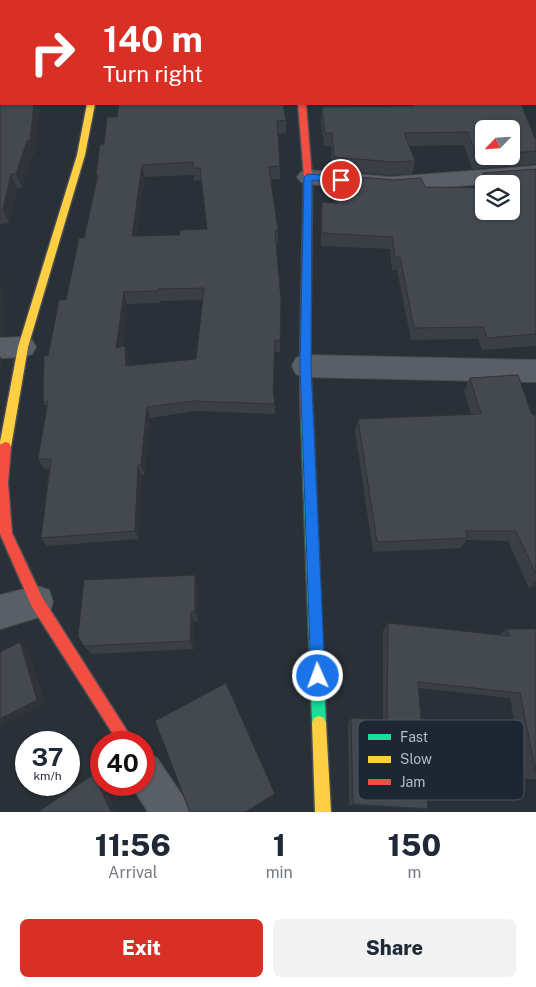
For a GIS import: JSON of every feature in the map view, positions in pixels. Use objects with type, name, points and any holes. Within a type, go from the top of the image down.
[{"type":"street","points":[[90,105],[81,155],[12,348],[2,483],[6,533],[37,602],[119,731]]},
{"type":"street","points":[[302,105],[308,177],[305,366],[324,812]]},
{"type":"street","points":[[308,177],[391,184],[536,173]]},
{"type":"street","points":[[305,366],[536,371]]},
{"type":"street","points":[[0,612],[37,602]]},
{"type":"street","points":[[155,788],[170,812]]},
{"type":"building","points":[[0,105],[34,105],[30,140],[27,141],[16,174],[11,174],[3,210],[0,210]]},
{"type":"building","points":[[119,105],[283,105],[286,120],[277,121],[280,166],[269,167],[278,231],[275,231],[281,300],[280,341],[275,340],[273,390],[275,404],[194,401],[147,407],[141,465],[138,465],[135,531],[41,538],[51,459],[38,459],[48,401],[43,402],[44,356],[48,356],[59,300],[66,300],[79,238],[84,238],[98,175],[96,175],[100,144],[104,144],[107,117],[117,117]],"holes":[[[193,162],[193,168],[200,168],[207,229],[180,230],[180,235],[132,236],[142,165]],[[204,288],[196,359],[126,366],[125,346],[116,348],[124,292]]]},
{"type":"building","points":[[521,105],[536,138],[536,151],[520,152],[520,120],[475,120],[475,153],[468,132],[404,133],[415,161],[393,162],[334,157],[332,133],[325,133],[322,107]]},
{"type":"building","points":[[536,169],[536,334],[487,338],[483,327],[414,328],[400,257],[395,257],[392,237],[322,233],[322,202],[337,203],[335,175],[394,180],[421,178],[425,187],[475,188],[475,220],[520,220],[520,175],[484,175],[483,173]]},
{"type":"building","points":[[518,375],[532,415],[536,415],[536,574],[516,531],[466,531],[467,538],[377,542],[358,419],[481,414],[470,378]]},
{"type":"building","points":[[195,575],[195,612],[191,612],[190,641],[84,646],[78,636],[84,580]]},
{"type":"building","points":[[388,623],[509,636],[507,629],[536,629],[536,773],[520,693],[418,682],[421,720],[387,720]]},
{"type":"building","points":[[20,642],[37,700],[0,719],[0,652]]},
{"type":"building","points":[[226,683],[275,794],[245,812],[190,812],[155,721]]},
{"type":"building","points":[[351,718],[387,720],[358,720],[358,800],[427,800],[428,809],[353,804]]},
{"type":"building","points":[[90,777],[90,796],[104,796],[111,812],[38,812],[62,796],[80,796],[80,784]]},
{"type":"traffic: fast","points":[[307,418],[319,723]]},
{"type":"traffic: slow","points":[[5,447],[23,347],[81,155],[91,105]]},
{"type":"traffic: slow","points":[[319,723],[323,812]]},
{"type":"traffic: jam","points":[[302,105],[308,177],[305,366],[307,418]]},
{"type":"traffic: jam","points":[[5,447],[2,483],[6,533],[37,602],[119,731]]},
{"type":"route","points":[[318,676],[305,366],[308,177],[341,180]]}]
